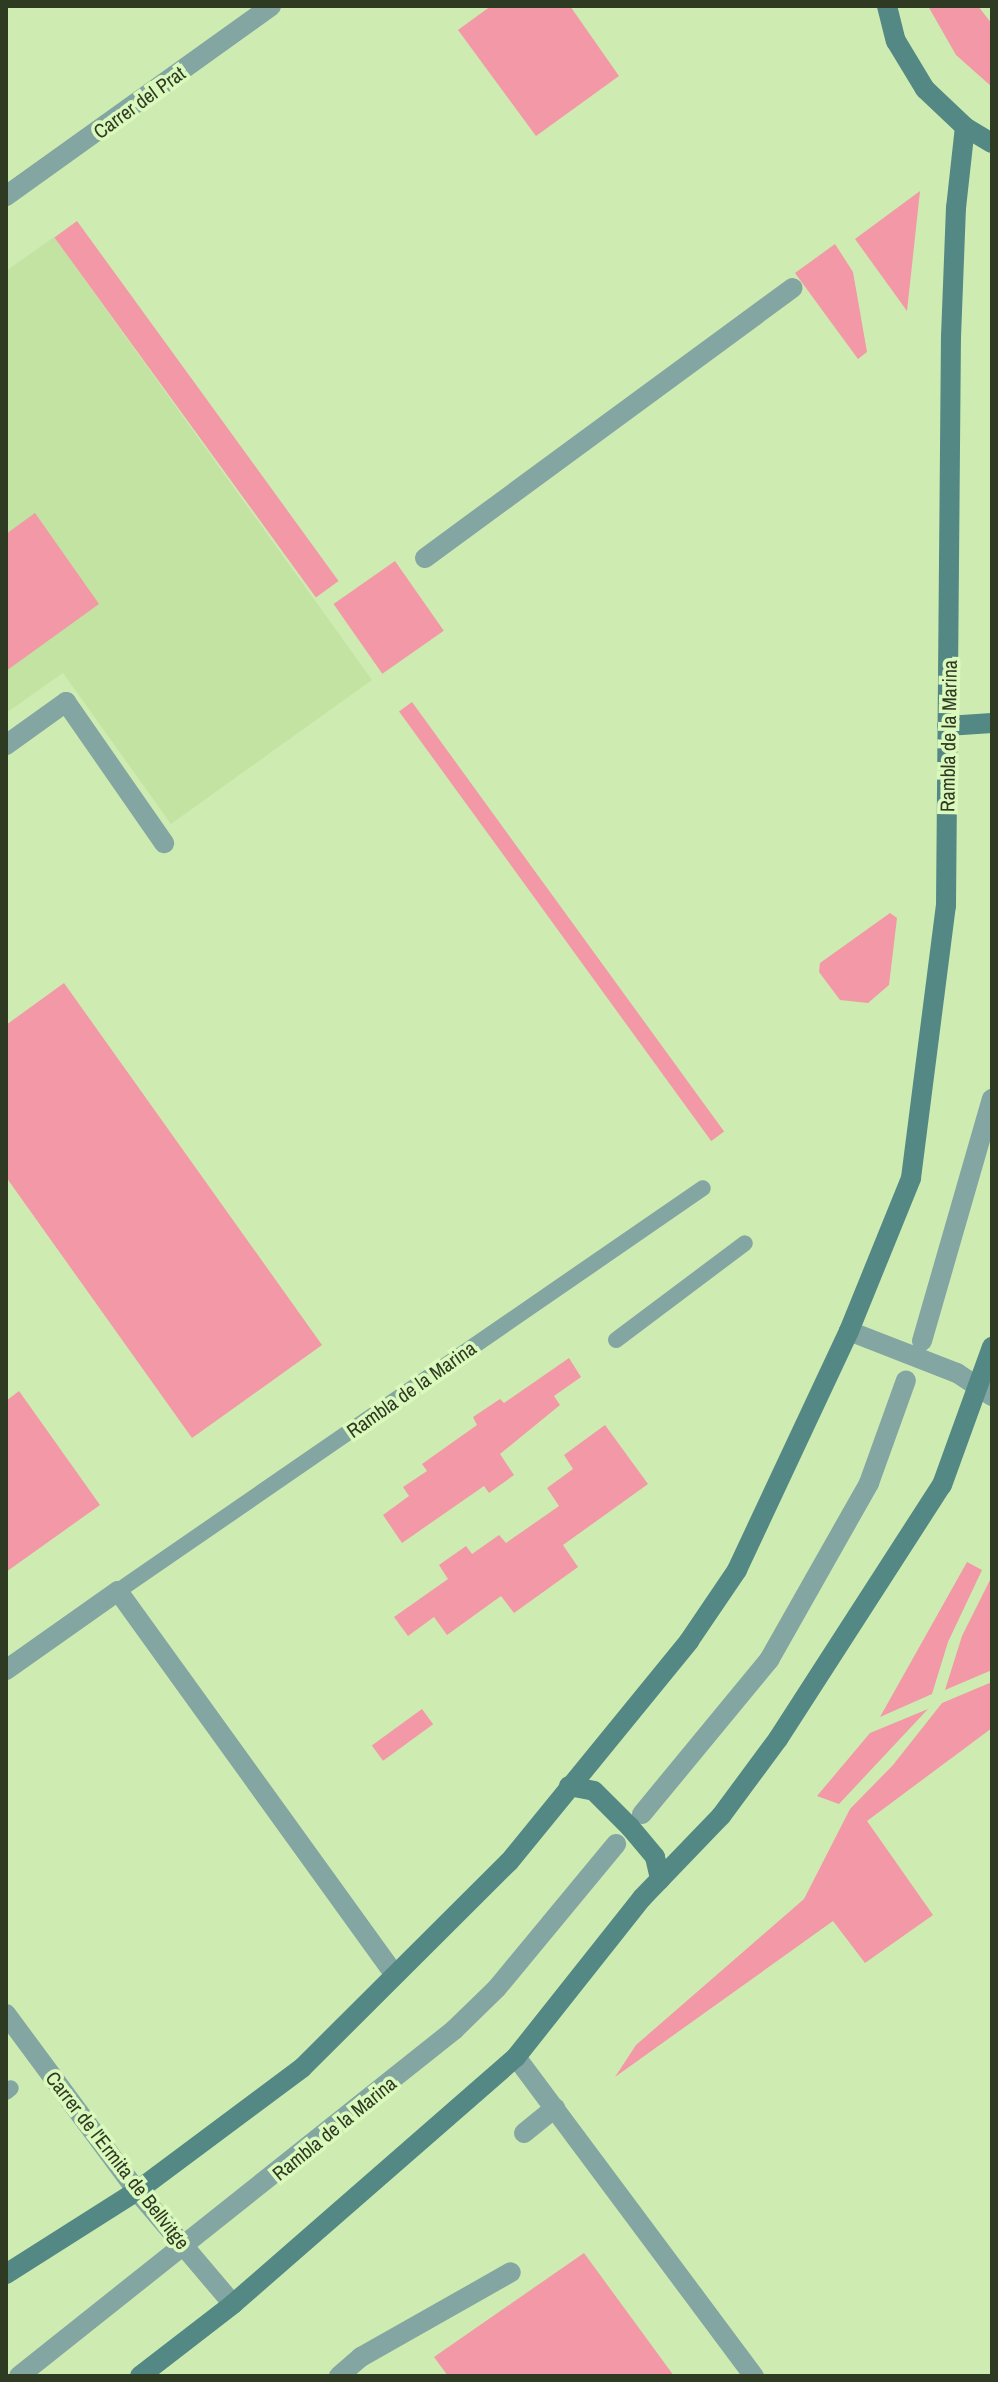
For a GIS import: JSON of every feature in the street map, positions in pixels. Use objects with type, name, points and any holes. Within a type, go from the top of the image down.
[{"type":"street","name":"Carrer del Prat","points":[[6,196],[271,6]]},
{"type":"street","points":[[887,6],[896,41],[925,89],[965,127],[992,143]]},
{"type":"street","name":"Rambla de la Marina","points":[[6,2274],[137,2191],[302,2068],[509,1862],[689,1641],[737,1570],[849,1331],[911,1178],[946,906],[951,337],[956,208],[965,127]]},
{"type":"street","points":[[425,558],[793,288]]},
{"type":"street","points":[[6,745],[66,702],[164,843]]},
{"type":"street","points":[[947,726],[992,723]]},
{"type":"street","points":[[922,1341],[992,1099]]},
{"type":"street","points":[[849,1331],[915,1354],[984,1391]]},
{"type":"street","points":[[140,2376],[233,2304],[516,2057],[660,1879],[721,1816],[778,1739],[942,1485],[984,1391],[992,1347]]},
{"type":"street","points":[[642,1814],[769,1660],[869,1483],[906,1380]]},
{"type":"street","points":[[6,1670],[118,1591],[394,1974]]},
{"type":"street","points":[[569,1786],[594,1791],[630,1827],[655,1857],[660,1879]]},
{"type":"street","name":"Rambla de la Marina","points":[[19,2376],[186,2248],[454,2030],[497,1988],[616,1844]]},
{"type":"street","name":"Carrer de l'Ermita de Bellvitge","points":[[6,2014],[137,2191],[233,2304]]},
{"type":"street","points":[[516,2057],[754,2376]]},
{"type":"street","points":[[524,2133],[555,2108]]},
{"type":"street","points":[[339,2376],[361,2357],[511,2272]]},
{"type":"lane","name":"Rambla de la Marina","points":[[118,1591],[703,1188]]},
{"type":"lane","points":[[616,1340],[745,1243]]},
{"type":"shaded area","points":[[491,6],[570,6],[619,76],[536,136],[458,30]]},
{"type":"shaded area","points":[[928,6],[978,6],[992,24],[992,87],[956,55]]},
{"type":"shaded area","points":[[920,191],[907,311],[855,239]]},
{"type":"shaded area","points":[[77,221],[339,581],[316,597],[54,237]]},
{"type":"shaded area","points":[[54,237],[372,680],[171,824],[63,673],[6,713],[6,271]]},
{"type":"shaded area","points":[[835,244],[853,272],[867,352],[858,359],[795,273]]},
{"type":"shaded area","points":[[35,513],[99,604],[6,671],[6,534]]},
{"type":"shaded area","points":[[395,561],[444,631],[382,674],[334,604]]},
{"type":"shaded area","points":[[412,702],[724,1132],[711,1141],[399,711]]},
{"type":"shaded area","points":[[890,913],[897,918],[889,985],[868,1003],[840,1000],[819,972],[820,963]]},
{"type":"shaded area","points":[[64,983],[322,1345],[192,1438],[6,1177],[6,1025]]},
{"type":"shaded area","points":[[569,1358],[581,1377],[554,1396],[560,1405],[500,1454],[514,1475],[489,1493],[484,1486],[402,1543],[383,1515],[409,1496],[403,1487],[427,1471],[422,1464],[477,1425],[473,1417],[500,1399],[504,1403]]},
{"type":"shaded area","points":[[19,1391],[100,1505],[6,1572],[6,1401]]},
{"type":"shaded area","points":[[605,1425],[648,1484],[563,1545],[578,1567],[514,1613],[501,1596],[447,1635],[434,1617],[408,1636],[394,1617],[448,1579],[439,1565],[466,1546],[472,1554],[499,1535],[506,1543],[559,1506],[547,1488],[573,1469],[564,1455]]},
{"type":"shaded area","points":[[967,1562],[982,1570],[948,1642],[932,1694],[880,1717]]},
{"type":"shaded area","points":[[992,1576],[992,1670],[945,1690],[962,1636]]},
{"type":"shaded area","points":[[992,1682],[992,1728],[867,1821],[933,1915],[865,1963],[833,1921],[615,2077],[636,2045],[804,1899],[850,1809],[893,1765],[942,1703]]},
{"type":"shaded area","points":[[422,1709],[433,1724],[383,1761],[372,1745]]},
{"type":"shaded area","points":[[928,1709],[839,1804],[817,1796],[870,1733]]},
{"type":"shaded area","points":[[584,2253],[674,2376],[448,2376],[434,2357]]}]
